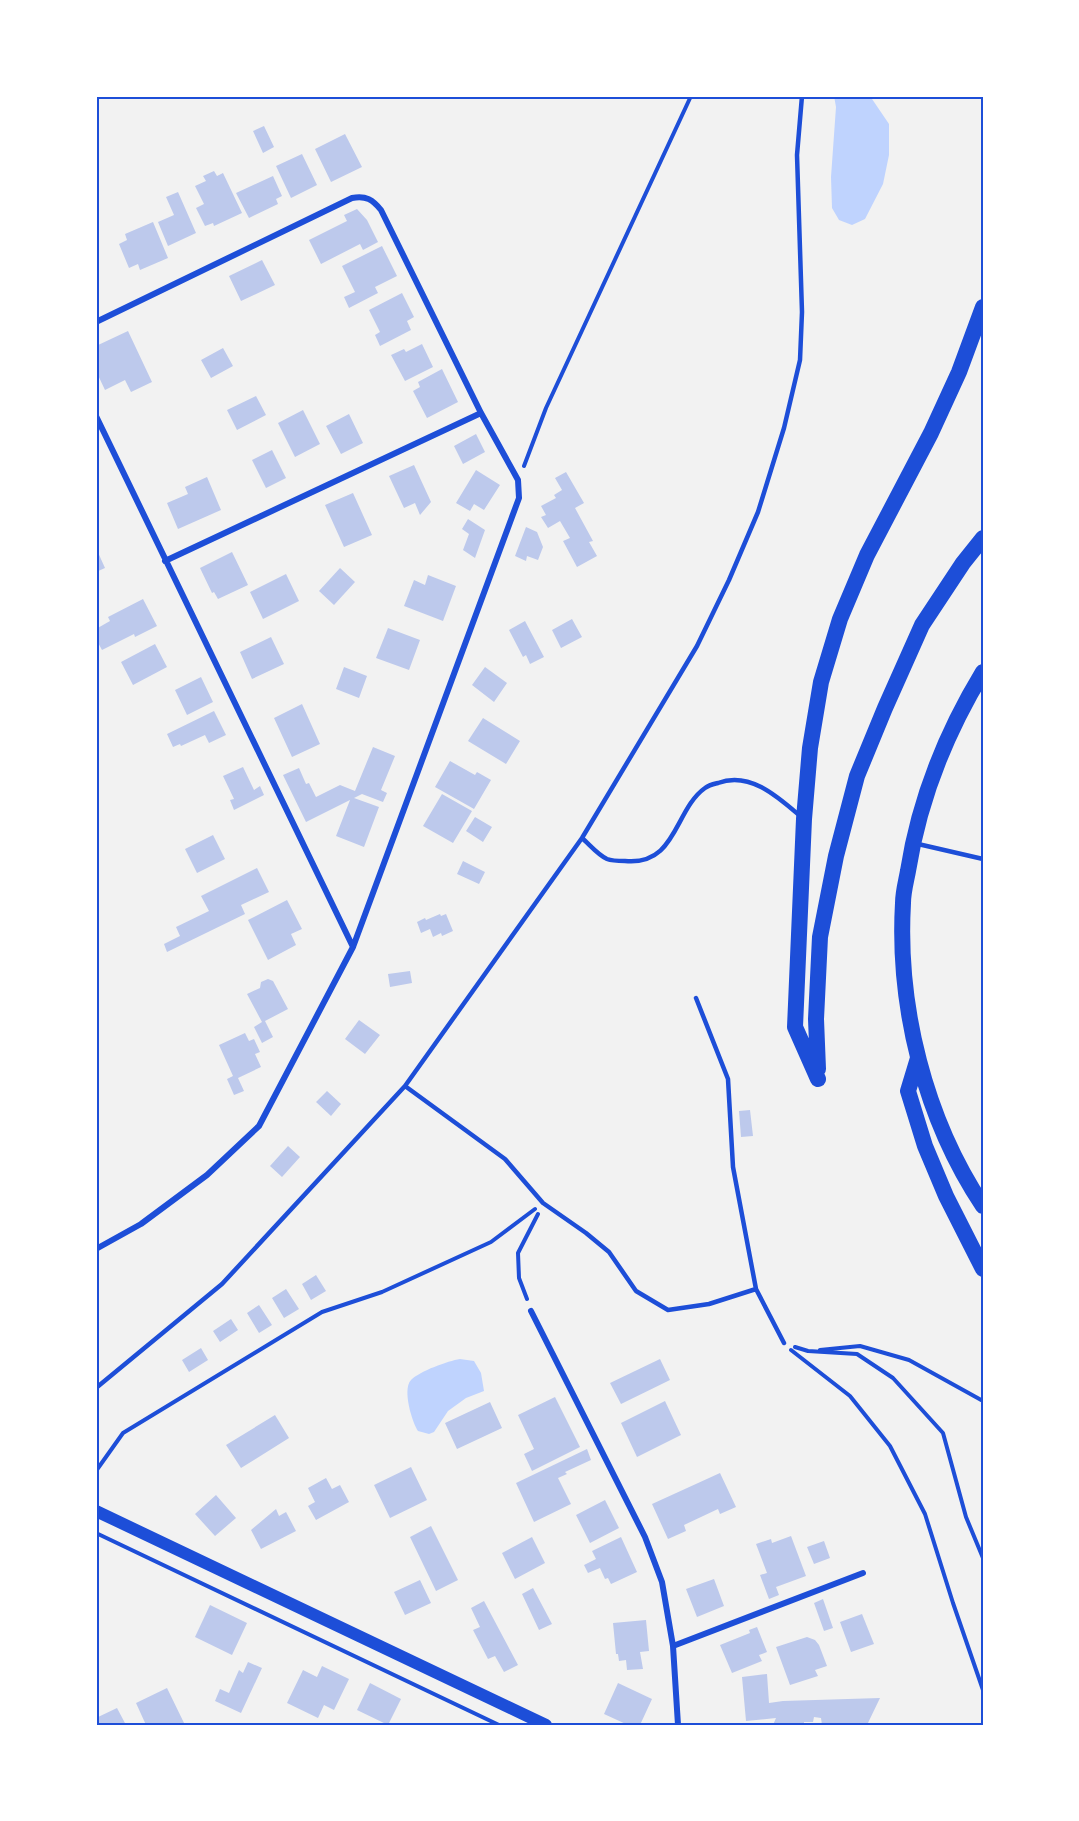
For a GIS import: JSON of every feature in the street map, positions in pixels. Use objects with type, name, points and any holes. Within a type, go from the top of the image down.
[{"type":"highway","points":[[981,319],[931,433],[867,555],[840,618],[821,682],[810,748],[804,819],[795,1027],[818,1079],[816,1019],[820,937],[836,856],[857,776],[922,625],[963,563],[983,538]]},
{"type":"highway","points":[[983,672],[954,727],[931,780],[912,843],[903,901],[903,958],[910,1021],[926,1087],[944,1136],[967,1182],[983,1206]]},
{"type":"highway","points":[[919,1057],[908,1091],[925,1146],[946,1197],[983,1269]]},
{"type":"main road","points":[[96,1511],[546,1725]]},
{"type":"street","points":[[96,322],[352,198],[366,197],[374,201],[381,210],[481,413],[518,480],[519,498],[353,947],[259,1126],[207,1175],[141,1224],[96,1249]]},
{"type":"street","points":[[165,561],[481,413]]},
{"type":"street","points":[[96,416],[353,947]]},
{"type":"street","points":[[531,1311],[645,1537],[662,1582],[673,1646],[678,1725]]},
{"type":"street","points":[[673,1646],[863,1574]]},
{"type":"lane","points":[[96,1388],[222,1284],[405,1086],[582,838],[697,646],[758,512],[784,428],[800,360],[802,312],[797,155],[802,96]]},
{"type":"lane","points":[[582,838],[608,860],[634,862],[655,855],[670,842],[691,803],[698,795],[706,788],[727,779],[751,782],[775,795],[804,819]]},
{"type":"lane","points":[[912,843],[983,859]]},
{"type":"lane","points":[[696,998],[728,1079],[733,1167],[756,1289],[784,1343]]},
{"type":"lane","points":[[405,1086],[505,1159],[543,1203],[609,1252],[636,1291],[668,1310],[710,1304],[756,1289]]},
{"type":"path","points":[[518,480],[546,408],[691,96]]},
{"type":"path","points":[[531,1311],[519,1278],[518,1253],[543,1203]]},
{"type":"path","points":[[96,1471],[123,1433],[322,1312],[382,1292],[491,1242],[543,1203]]},
{"type":"path","points":[[784,1343],[808,1351],[857,1354],[893,1378],[943,1433],[966,1516],[983,1558]]},
{"type":"path","points":[[784,1343],[850,1396],[890,1446],[925,1514],[983,1690]]},
{"type":"path","points":[[808,1351],[860,1346],[899,1357],[919,1365],[983,1401]]},
{"type":"path","points":[[96,1533],[500,1725]]},
{"type":"water","points":[[834,96],[870,96],[889,124],[889,155],[883,184],[865,219],[852,225],[839,220],[832,208],[831,177],[836,107]]},
{"type":"water","points":[[460,1359],[474,1361],[481,1373],[484,1391],[466,1398],[448,1411],[434,1432],[429,1434],[418,1431],[411,1413],[408,1384],[421,1373]]},
{"type":"building","points":[[264,126],[274,147],[263,153],[253,131]]},
{"type":"building","points":[[345,134],[362,167],[331,182],[315,149]]},
{"type":"building","points":[[302,154],[317,185],[291,198],[276,166]]},
{"type":"building","points":[[214,171],[217,176],[223,173],[242,213],[214,226],[213,223],[205,226],[196,208],[204,204],[195,186],[206,181],[203,176]]},
{"type":"building","points":[[273,176],[282,196],[276,199],[278,204],[249,218],[236,193]]},
{"type":"building","points":[[178,192],[196,233],[168,246],[158,222],[174,215],[166,197]]},
{"type":"building","points":[[357,209],[367,220],[378,242],[363,250],[360,244],[321,264],[309,240],[347,221],[344,215]]},
{"type":"building","points":[[153,222],[168,258],[140,270],[138,264],[129,268],[119,244],[127,240],[125,234]]},
{"type":"building","points":[[382,246],[397,276],[375,287],[378,293],[349,308],[344,297],[355,292],[342,266]]},
{"type":"building","points":[[262,260],[275,285],[241,301],[229,276]]},
{"type":"building","points":[[402,293],[414,317],[407,321],[411,330],[380,346],[375,335],[380,332],[369,310]]},
{"type":"building","points":[[128,331],[152,382],[131,392],[125,380],[105,390],[96,371],[96,346]]},
{"type":"building","points":[[422,344],[433,367],[405,381],[391,355],[404,349],[406,352]]},
{"type":"building","points":[[223,348],[233,366],[211,378],[201,360]]},
{"type":"building","points":[[442,369],[458,402],[427,418],[413,391],[420,387],[418,382]]},
{"type":"building","points":[[256,396],[266,415],[237,430],[227,410]]},
{"type":"building","points":[[303,410],[320,444],[295,457],[278,423]]},
{"type":"building","points":[[349,414],[363,443],[341,454],[326,426]]},
{"type":"building","points":[[476,434],[485,452],[463,464],[454,446]]},
{"type":"building","points":[[272,450],[286,478],[266,488],[252,460]]},
{"type":"building","points":[[414,465],[431,502],[420,515],[415,503],[404,508],[389,476]]},
{"type":"building","points":[[476,470],[500,485],[484,510],[474,504],[470,511],[456,503]]},
{"type":"building","points":[[566,472],[584,503],[575,508],[593,541],[589,542],[597,556],[577,567],[563,541],[570,538],[560,521],[548,528],[541,517],[546,515],[541,506],[556,498],[554,495],[562,490],[555,478]]},
{"type":"building","points":[[207,477],[221,510],[178,529],[167,503],[188,494],[185,487]]},
{"type":"building","points":[[353,493],[372,535],[344,547],[325,505]]},
{"type":"building","points":[[468,519],[485,530],[475,558],[463,550],[469,534],[462,529]]},
{"type":"building","points":[[526,527],[537,532],[543,547],[538,560],[527,556],[526,561],[515,556]]},
{"type":"building","points":[[96,548],[105,568],[96,572]]},
{"type":"building","points":[[232,552],[248,585],[218,599],[214,592],[212,593],[200,568]]},
{"type":"building","points":[[340,568],[355,582],[334,605],[319,591]]},
{"type":"building","points":[[286,574],[299,601],[263,619],[250,592]]},
{"type":"building","points":[[428,575],[456,586],[443,621],[404,606],[414,580],[425,585]]},
{"type":"building","points":[[143,599],[157,626],[135,637],[134,634],[102,650],[96,639],[96,629],[110,621],[108,617]]},
{"type":"building","points":[[572,619],[582,637],[561,648],[552,630]]},
{"type":"building","points":[[525,621],[544,657],[530,664],[526,655],[523,657],[509,630]]},
{"type":"building","points":[[388,628],[420,640],[409,670],[376,658]]},
{"type":"building","points":[[271,637],[284,664],[252,679],[240,652]]},
{"type":"building","points":[[155,644],[167,667],[133,685],[121,662]]},
{"type":"building","points":[[344,667],[367,676],[359,698],[336,689]]},
{"type":"building","points":[[485,667],[507,683],[494,702],[472,685]]},
{"type":"building","points":[[201,677],[213,702],[187,715],[175,690]]},
{"type":"building","points":[[302,704],[320,744],[292,757],[274,718]]},
{"type":"building","points":[[214,711],[226,735],[209,743],[205,735],[181,746],[180,744],[173,747],[167,734]]},
{"type":"building","points":[[483,718],[520,741],[506,764],[468,741]]},
{"type":"building","points":[[373,747],[395,756],[381,790],[387,793],[383,802],[362,794],[354,798],[379,807],[364,847],[336,836],[350,800],[306,822],[283,775],[299,768],[306,784],[309,783],[316,797],[340,785],[355,791]]},
{"type":"building","points":[[450,761],[475,775],[477,772],[491,780],[474,809],[435,787]]},
{"type":"building","points":[[243,767],[254,790],[260,786],[264,795],[234,810],[230,800],[234,799],[223,776]]},
{"type":"building","points":[[442,794],[472,811],[453,843],[423,826]]},
{"type":"building","points":[[475,817],[492,827],[483,842],[466,831]]},
{"type":"building","points":[[213,835],[225,859],[197,873],[185,849]]},
{"type":"building","points":[[463,861],[485,872],[479,884],[457,874]]},
{"type":"building","points":[[257,868],[269,892],[241,905],[245,914],[167,952],[164,944],[180,936],[176,927],[209,911],[201,896]]},
{"type":"building","points":[[287,900],[302,929],[291,934],[296,945],[268,960],[248,920]]},
{"type":"building","points":[[440,914],[441,916],[446,914],[453,931],[433,937],[430,929],[421,933],[417,922]]},
{"type":"building","points":[[410,971],[412,983],[390,987],[388,974]]},
{"type":"building","points":[[268,979],[273,981],[288,1009],[265,1021],[273,1037],[262,1043],[254,1027],[262,1022],[247,994],[260,988],[261,982]]},
{"type":"building","points":[[359,1020],[380,1035],[365,1054],[345,1039]]},
{"type":"building","points":[[245,1033],[249,1041],[254,1039],[260,1052],[255,1054],[261,1067],[238,1078],[244,1091],[234,1095],[227,1079],[233,1076],[219,1045]]},
{"type":"building","points":[[327,1091],[341,1104],[331,1116],[316,1102]]},
{"type":"building","points":[[750,1110],[753,1136],[741,1137],[739,1111]]},
{"type":"building","points":[[288,1146],[300,1157],[282,1177],[270,1166]]},
{"type":"building","points":[[316,1275],[326,1291],[311,1300],[302,1284]]},
{"type":"building","points":[[286,1289],[299,1309],[284,1318],[272,1298]]},
{"type":"building","points":[[259,1305],[272,1325],[259,1333],[247,1313]]},
{"type":"building","points":[[231,1319],[238,1330],[220,1342],[213,1331]]},
{"type":"building","points":[[201,1348],[208,1360],[189,1372],[182,1360]]},
{"type":"building","points":[[660,1359],[670,1380],[621,1404],[610,1383]]},
{"type":"building","points":[[555,1397],[580,1447],[532,1471],[524,1454],[534,1449],[518,1415]]},
{"type":"building","points":[[665,1401],[681,1435],[637,1457],[621,1423]]},
{"type":"building","points":[[490,1402],[502,1428],[457,1449],[445,1423]]},
{"type":"building","points":[[275,1415],[289,1438],[241,1468],[226,1445]]},
{"type":"building","points":[[587,1449],[591,1460],[565,1472],[567,1474],[558,1478],[571,1504],[534,1522],[516,1483]]},
{"type":"building","points":[[411,1467],[427,1500],[390,1518],[374,1485]]},
{"type":"building","points":[[720,1473],[736,1507],[720,1514],[718,1509],[684,1525],[686,1531],[668,1539],[652,1504]]},
{"type":"building","points":[[326,1478],[332,1489],[340,1485],[349,1502],[316,1520],[308,1506],[315,1502],[308,1488]]},
{"type":"building","points":[[216,1495],[236,1518],[215,1536],[195,1514]]},
{"type":"building","points":[[605,1500],[619,1528],[590,1543],[576,1515]]},
{"type":"building","points":[[276,1509],[279,1516],[286,1512],[296,1531],[261,1549],[251,1530]]},
{"type":"building","points":[[431,1526],[458,1580],[436,1591],[410,1537]]},
{"type":"building","points":[[791,1536],[806,1576],[776,1587],[779,1595],[769,1599],[760,1575],[767,1573],[756,1544],[771,1539],[772,1543]]},
{"type":"building","points":[[532,1537],[545,1563],[515,1579],[502,1553]]},
{"type":"building","points":[[621,1537],[637,1572],[611,1584],[608,1578],[605,1579],[600,1568],[588,1573],[584,1565],[596,1559],[592,1551]]},
{"type":"building","points":[[824,1541],[830,1558],[814,1564],[807,1547]]},
{"type":"building","points":[[714,1579],[724,1606],[697,1617],[686,1589]]},
{"type":"building","points":[[420,1580],[431,1603],[405,1615],[394,1592]]},
{"type":"building","points":[[533,1588],[552,1624],[539,1630],[522,1594]]},
{"type":"building","points":[[823,1599],[833,1628],[824,1631],[814,1603]]},
{"type":"building","points":[[484,1601],[518,1665],[504,1672],[495,1656],[488,1659],[473,1630],[480,1627],[471,1608]]},
{"type":"building","points":[[210,1605],[247,1623],[232,1655],[195,1637]]},
{"type":"building","points":[[862,1614],[874,1644],[851,1652],[840,1622]]},
{"type":"building","points":[[646,1620],[649,1651],[640,1652],[643,1669],[627,1670],[626,1660],[619,1661],[618,1654],[616,1654],[613,1623]]},
{"type":"building","points":[[757,1627],[767,1652],[759,1655],[762,1661],[732,1673],[720,1645],[750,1633],[749,1630]]},
{"type":"building","points":[[807,1637],[815,1640],[819,1645],[827,1666],[815,1670],[818,1676],[790,1685],[776,1647]]},
{"type":"building","points":[[248,1662],[262,1668],[241,1713],[215,1701],[220,1689],[229,1693],[239,1670],[243,1673]]},
{"type":"building","points":[[322,1666],[349,1679],[334,1710],[324,1705],[318,1718],[287,1703],[303,1670],[317,1677]]},
{"type":"building","points":[[767,1674],[769,1703],[880,1698],[867,1725],[856,1725],[856,1723],[822,1725],[821,1718],[814,1717],[813,1722],[804,1722],[804,1725],[773,1725],[776,1718],[746,1721],[742,1677]]},
{"type":"building","points":[[370,1683],[401,1699],[388,1725],[357,1710]]},
{"type":"building","points":[[618,1683],[652,1699],[640,1725],[628,1725],[604,1714]]},
{"type":"building","points":[[167,1688],[185,1725],[146,1725],[136,1703]]},
{"type":"building","points":[[117,1708],[126,1725],[96,1725],[96,1718]]}]
